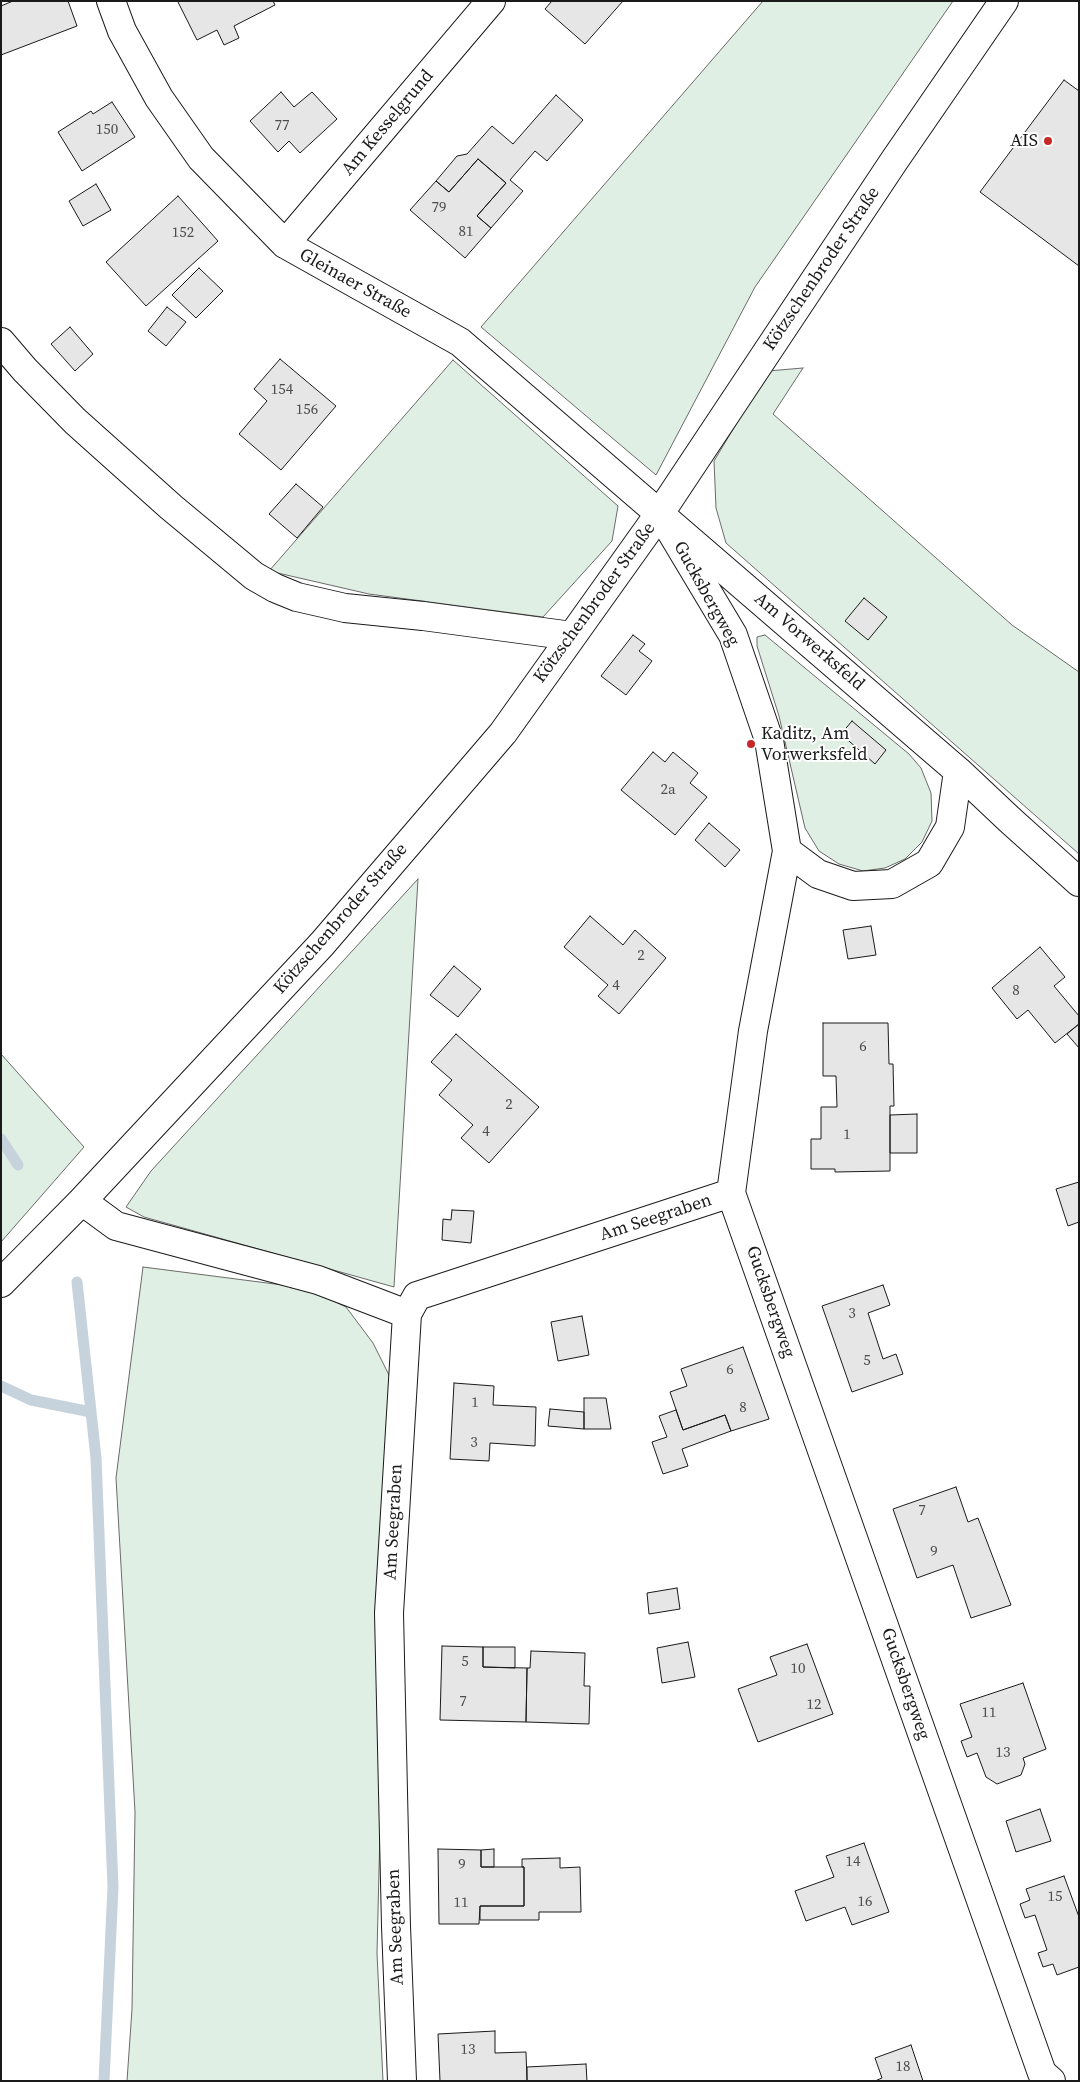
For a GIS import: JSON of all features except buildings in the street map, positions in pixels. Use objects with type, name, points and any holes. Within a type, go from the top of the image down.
[{"type":"street","name":"Gleinaer Straße","points":[[111,1],[122,31],[159,98],[201,158],[286,244],[460,342],[660,512]]},
{"type":"street","name":"Am Kesselgrund","points":[[286,244],[491,1]]},
{"type":"street","name":"Kötzschenbroder Straße","points":[[1,1283],[82,1200],[328,936],[502,732],[660,512],[894,161],[1004,1]]},
{"type":"street","points":[[1,342],[25,370],[75,421],[170,507],[254,576],[275,588],[297,597],[345,608],[423,616],[572,636]]},
{"type":"street","name":"Am Vorwerksfeld","points":[[660,512],[958,771],[1079,882]]},
{"type":"street","name":"Gucksbergweg","points":[[660,512],[733,635],[769,740],[787,851],[753,1031],[731,1193],[1042,2073],[1051,2081]]},
{"type":"street","points":[[787,851],[818,874],[853,886],[892,884],[929,863],[950,827],[958,771]]},
{"type":"street","name":"Am Seegraben","points":[[402,2081],[396,1926],[389,1614],[407,1314],[417,1296],[731,1193]]},
{"type":"street","points":[[82,1200],[116,1226],[318,1280],[407,1314]]},
{"type":"green space","points":[[763,1],[953,1],[755,287],[656,475],[481,327]]},
{"type":"green space","points":[[453,360],[618,506],[612,541],[543,617],[369,594],[269,571]]},
{"type":"green space","points":[[803,368],[773,414],[1012,625],[1079,672],[1079,854],[726,543],[716,508],[714,461],[768,371]]},
{"type":"green space","points":[[765,635],[909,754],[921,768],[931,793],[932,821],[922,842],[905,859],[885,868],[863,871],[839,864],[819,851],[805,828],[779,716],[757,646],[757,637]]},
{"type":"green space","points":[[418,879],[394,1287],[144,1217],[126,1207],[151,1171]]},
{"type":"green space","points":[[1,1054],[84,1147],[1,1242]]},
{"type":"green space","points":[[143,1267],[306,1288],[346,1307],[373,1343],[391,1379],[377,1953],[383,2081],[127,2081],[132,2009],[135,1812],[116,1478]]},
{"type":"waterway","points":[[1,1139],[18,1165]]},
{"type":"waterway","points":[[77,1282],[96,1458],[113,1887],[104,2081]]},
{"type":"waterway","points":[[1,1386],[31,1400],[91,1412]]},
{"type":"place","name":"AIS","points":[[1048,141]]},
{"type":"place","name":"Kaditz, Am Vorwerksfeld","points":[[751,744]]}]
